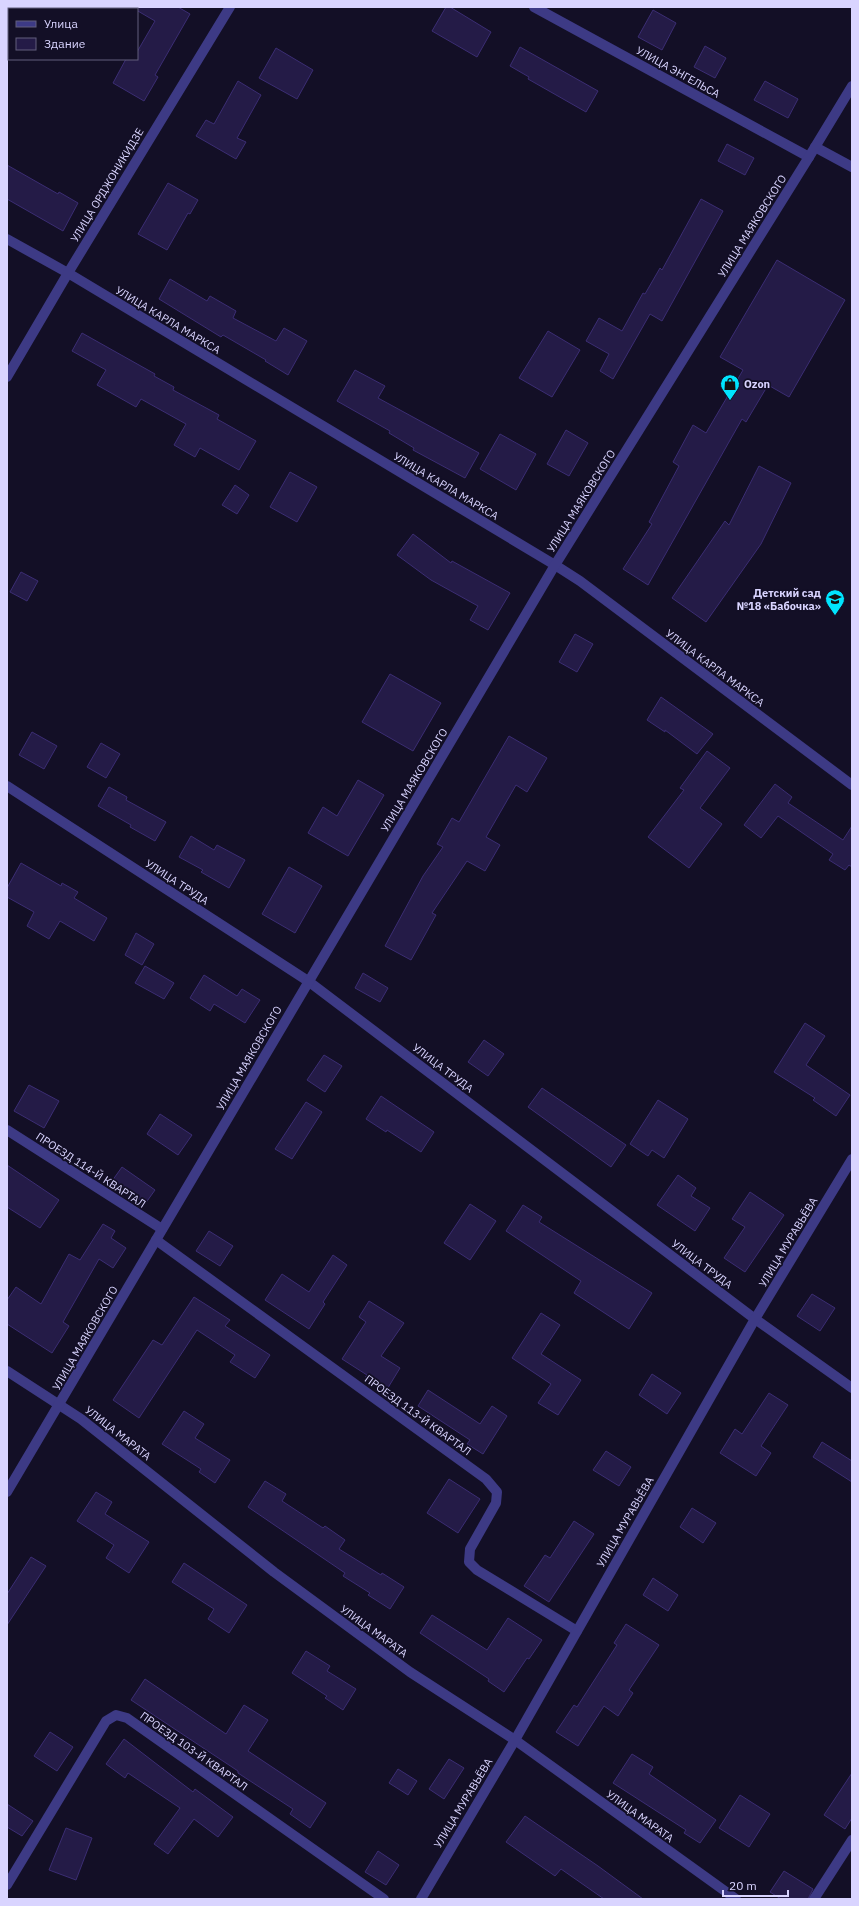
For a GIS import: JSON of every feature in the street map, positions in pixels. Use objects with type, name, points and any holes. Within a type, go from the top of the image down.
[{"type":"street","name":"УЛИЦА ОРДЖОНИКИДЗЕ","points":[[7,377],[68,273],[230,7]]},
{"type":"street","name":"УЛИЦА ЭНГЕЛЬСА","points":[[534,7],[809,157]]},
{"type":"street","name":"УЛИЦА МАЯКОВСКОГО","points":[[7,1492],[308,981],[556,565],[852,86]]},
{"type":"street","points":[[815,147],[852,168]]},
{"type":"street","name":"УЛИЦА КАРЛА МАРКСА","points":[[7,239],[68,273],[556,565],[580,581],[852,785]]},
{"type":"street","name":"УЛИЦА ТРУДА","points":[[7,786],[308,981],[755,1319],[852,1388]]},
{"type":"street","name":"ПРОЕЗД 114-Й КВАРТАЛ","points":[[7,1130],[162,1230]]},
{"type":"street","name":"УЛИЦА МУРАВЬЁВА","points":[[421,1899],[515,1740],[755,1319],[852,1159]]},
{"type":"street","name":"ПРОЕЗД 113-Й КВАРТАЛ","points":[[156,1240],[486,1479],[497,1492],[496,1503],[470,1549],[469,1562],[477,1570],[577,1631]]},
{"type":"street","name":"УЛИЦА МАРАТА","points":[[7,1371],[81,1419],[280,1577],[410,1672],[515,1740],[723,1895],[736,1899]]},
{"type":"street","name":"ПРОЕЗД 103-Й КВАРТАЛ","points":[[7,1886],[106,1721],[116,1715],[127,1718],[384,1899]]},
{"type":"street","points":[[814,1899],[852,1840]]},
{"type":"building","points":[[131,7],[178,7],[190,14],[155,75],[158,77],[144,101],[113,83],[125,60],[138,60],[138,50],[155,21],[138,11],[138,8]]},
{"type":"building","points":[[446,7],[450,7],[491,32],[477,57],[432,31]]},
{"type":"building","points":[[653,10],[676,23],[662,50],[638,37]]},
{"type":"building","points":[[705,46],[726,58],[715,78],[694,67]]},
{"type":"building","points":[[520,47],[598,91],[586,112],[528,79],[529,77],[510,66]]},
{"type":"building","points":[[276,48],[313,70],[297,99],[259,78]]},
{"type":"building","points":[[238,81],[261,95],[237,138],[246,142],[236,159],[196,136],[206,120],[214,124]]},
{"type":"building","points":[[765,81],[798,99],[788,118],[754,100]]},
{"type":"building","points":[[727,144],[754,158],[745,175],[718,161]]},
{"type":"building","points":[[7,165],[58,194],[59,192],[78,203],[63,231],[7,199]]},
{"type":"building","points":[[168,183],[198,200],[190,214],[188,213],[167,250],[138,234]]},
{"type":"building","points":[[701,199],[723,211],[662,321],[650,314],[613,379],[600,371],[609,354],[586,341],[599,318],[622,331],[643,293],[645,294],[660,268],[662,270]]},
{"type":"building","points":[[777,260],[845,300],[789,397],[768,385],[746,422],[742,419],[648,585],[623,569],[652,524],[649,522],[679,466],[673,462],[693,425],[706,433],[743,370],[720,357]]},
{"type":"building","points":[[170,279],[207,301],[210,296],[236,311],[233,318],[276,341],[284,328],[307,341],[288,375],[265,361],[266,360],[223,335],[221,337],[159,299]]},
{"type":"building","points":[[548,331],[580,350],[552,397],[519,378]]},
{"type":"building","points":[[82,333],[155,374],[154,376],[174,387],[173,390],[219,415],[217,419],[256,441],[239,470],[200,448],[195,457],[174,445],[186,424],[141,399],[136,407],[97,385],[106,370],[72,351]]},
{"type":"building","points":[[355,370],[385,386],[378,398],[479,453],[465,478],[413,450],[414,448],[389,433],[390,431],[337,401]]},
{"type":"building","points":[[566,430],[588,443],[569,476],[547,464]]},
{"type":"building","points":[[500,434],[536,454],[516,490],[480,469]]},
{"type":"building","points":[[759,466],[791,483],[761,544],[706,622],[672,598],[725,521],[729,525]]},
{"type":"building","points":[[290,472],[317,487],[297,522],[270,507]]},
{"type":"building","points":[[235,485],[249,495],[237,514],[222,505]]},
{"type":"building","points":[[413,534],[451,563],[452,561],[510,593],[488,630],[470,620],[478,606],[431,580],[397,555]]},
{"type":"building","points":[[21,572],[38,581],[27,601],[10,592]]},
{"type":"building","points":[[575,634],[593,644],[577,672],[559,662]]},
{"type":"building","points":[[390,674],[441,703],[413,751],[362,722]]},
{"type":"building","points":[[661,697],[713,734],[697,754],[665,730],[665,732],[647,720]]},
{"type":"building","points":[[32,732],[57,746],[44,769],[19,755]]},
{"type":"building","points":[[509,736],[547,758],[527,792],[516,785],[486,837],[500,845],[485,871],[467,861],[432,913],[436,915],[411,960],[385,946],[423,876],[443,847],[437,844],[452,818],[459,822]]},
{"type":"building","points":[[101,743],[120,754],[106,778],[87,767]]},
{"type":"building","points":[[707,751],[730,768],[700,808],[722,824],[689,868],[648,837],[684,790],[680,788]]},
{"type":"building","points":[[358,780],[384,795],[348,856],[308,833],[323,807],[337,816]]},
{"type":"building","points":[[775,784],[792,797],[788,803],[843,840],[852,826],[852,867],[849,865],[845,870],[829,860],[833,854],[778,816],[761,838],[744,825]]},
{"type":"building","points":[[109,787],[127,797],[126,800],[166,822],[155,841],[98,806]]},
{"type":"building","points":[[191,836],[214,850],[217,845],[245,860],[229,888],[201,872],[203,870],[179,857]]},
{"type":"building","points":[[21,863],[61,886],[62,883],[78,892],[74,898],[107,918],[94,941],[60,921],[49,939],[27,926],[34,912],[7,897],[7,888]]},
{"type":"building","points":[[289,867],[322,886],[295,933],[262,914]]},
{"type":"building","points":[[136,933],[154,944],[142,965],[125,955]]},
{"type":"building","points":[[145,966],[174,983],[164,999],[135,983]]},
{"type":"building","points":[[363,973],[388,988],[380,1002],[355,988]]},
{"type":"building","points":[[204,975],[237,996],[242,989],[260,1000],[245,1023],[214,1004],[210,1011],[190,998]]},
{"type":"building","points":[[805,1023],[825,1036],[806,1065],[850,1095],[836,1116],[813,1100],[815,1098],[774,1072]]},
{"type":"building","points":[[484,1040],[504,1054],[488,1076],[468,1062]]},
{"type":"building","points":[[324,1055],[342,1066],[325,1092],[307,1080]]},
{"type":"building","points":[[29,1085],[59,1101],[44,1128],[14,1111]]},
{"type":"building","points":[[542,1088],[626,1145],[611,1167],[528,1107]]},
{"type":"building","points":[[381,1096],[434,1132],[421,1152],[387,1130],[386,1132],[366,1119]]},
{"type":"building","points":[[658,1100],[688,1119],[664,1158],[652,1150],[648,1156],[630,1144]]},
{"type":"building","points":[[306,1102],[322,1112],[292,1159],[275,1149]]},
{"type":"building","points":[[160,1114],[192,1135],[178,1155],[147,1134]]},
{"type":"building","points":[[7,1165],[59,1200],[40,1228],[7,1207]]},
{"type":"building","points":[[122,1167],[155,1190],[145,1204],[112,1181]]},
{"type":"building","points":[[678,1175],[696,1188],[691,1196],[710,1208],[695,1231],[657,1205]]},
{"type":"building","points":[[750,1192],[784,1215],[745,1272],[724,1258],[745,1227],[732,1219]]},
{"type":"building","points":[[470,1204],[496,1221],[470,1260],[444,1243]]},
{"type":"building","points":[[523,1205],[542,1217],[539,1222],[652,1293],[629,1329],[574,1293],[581,1281],[506,1231]]},
{"type":"building","points":[[103,1224],[115,1231],[111,1238],[126,1248],[113,1268],[99,1259],[63,1322],[69,1326],[52,1353],[7,1324],[7,1300],[16,1287],[41,1304],[69,1254],[80,1260]]},
{"type":"building","points":[[209,1231],[233,1246],[220,1266],[196,1251]]},
{"type":"building","points":[[333,1255],[347,1265],[323,1302],[325,1304],[309,1329],[265,1300],[282,1274],[309,1292]]},
{"type":"building","points":[[812,1294],[835,1308],[820,1331],[797,1316]]},
{"type":"building","points":[[194,1297],[230,1320],[225,1326],[270,1355],[255,1378],[230,1362],[235,1355],[197,1330],[139,1418],[113,1400],[153,1340],[162,1345]]},
{"type":"building","points":[[369,1301],[404,1323],[381,1356],[400,1368],[386,1391],[365,1377],[367,1375],[342,1359],[366,1322],[359,1317]]},
{"type":"building","points":[[541,1313],[560,1325],[541,1354],[581,1380],[558,1415],[538,1403],[551,1384],[512,1358]]},
{"type":"building","points":[[652,1374],[681,1393],[667,1414],[639,1395]]},
{"type":"building","points":[[428,1390],[480,1424],[492,1406],[507,1416],[483,1454],[467,1444],[470,1440],[418,1406]]},
{"type":"building","points":[[769,1393],[788,1405],[761,1446],[771,1453],[756,1476],[720,1453],[735,1429],[742,1434]]},
{"type":"building","points":[[184,1411],[204,1424],[195,1438],[230,1460],[215,1483],[199,1472],[201,1469],[162,1444]]},
{"type":"building","points":[[822,1442],[852,1461],[852,1482],[813,1457]]},
{"type":"building","points":[[606,1451],[631,1467],[619,1486],[593,1470]]},
{"type":"building","points":[[449,1479],[480,1499],[458,1533],[427,1513]]},
{"type":"building","points":[[265,1481],[286,1494],[282,1501],[323,1528],[325,1526],[345,1540],[339,1549],[381,1575],[382,1573],[404,1587],[390,1609],[368,1595],[370,1593],[343,1576],[345,1573],[248,1507]]},
{"type":"building","points":[[96,1492],[112,1502],[105,1514],[149,1542],[129,1573],[106,1558],[114,1545],[77,1521]]},
{"type":"building","points":[[692,1508],[716,1523],[703,1543],[680,1527]]},
{"type":"building","points":[[574,1521],[594,1534],[549,1602],[524,1586],[545,1555],[550,1558]]},
{"type":"building","points":[[31,1557],[46,1566],[7,1625],[7,1594]]},
{"type":"building","points":[[184,1563],[247,1605],[229,1633],[208,1619],[214,1609],[172,1582]]},
{"type":"building","points":[[653,1578],[678,1595],[668,1611],[643,1595]]},
{"type":"building","points":[[432,1615],[487,1650],[508,1618],[542,1640],[529,1659],[527,1658],[504,1692],[488,1681],[489,1679],[420,1633]]},
{"type":"building","points":[[626,1624],[659,1645],[629,1690],[633,1693],[618,1716],[604,1706],[578,1746],[556,1732],[574,1705],[577,1707],[617,1645],[614,1643]]},
{"type":"building","points":[[306,1651],[330,1666],[327,1671],[356,1689],[343,1710],[325,1698],[327,1696],[292,1673]]},
{"type":"building","points":[[145,1679],[226,1734],[244,1705],[268,1720],[248,1751],[326,1803],[310,1828],[290,1814],[293,1809],[131,1700]]},
{"type":"building","points":[[50,1732],[73,1747],[57,1771],[34,1756]]},
{"type":"building","points":[[124,1739],[193,1792],[195,1789],[233,1817],[218,1837],[194,1819],[168,1854],[154,1844],[180,1808],[128,1773],[125,1778],[106,1764]]},
{"type":"building","points":[[632,1754],[653,1767],[649,1774],[716,1820],[700,1843],[684,1833],[686,1830],[613,1783]]},
{"type":"building","points":[[449,1759],[464,1768],[444,1799],[429,1789]]},
{"type":"building","points":[[398,1769],[417,1781],[408,1795],[389,1783]]},
{"type":"building","points":[[852,1773],[852,1818],[845,1829],[824,1815]]},
{"type":"building","points":[[740,1795],[770,1814],[749,1847],[719,1828]]},
{"type":"building","points":[[7,1804],[33,1821],[22,1836],[7,1827]]},
{"type":"building","points":[[525,1816],[643,1899],[604,1899],[561,1869],[555,1876],[506,1842]]},
{"type":"building","points":[[66,1828],[92,1838],[76,1880],[49,1870]]},
{"type":"building","points":[[378,1851],[399,1865],[386,1885],[365,1872]]},
{"type":"building","points":[[784,1871],[813,1889],[808,1899],[781,1899],[770,1892]]},
{"type":"place","name":"Ozon","points":[[730,401]]},
{"type":"place","name":"Детский сад №18 «Бабочка»","points":[[835,616]]}]
